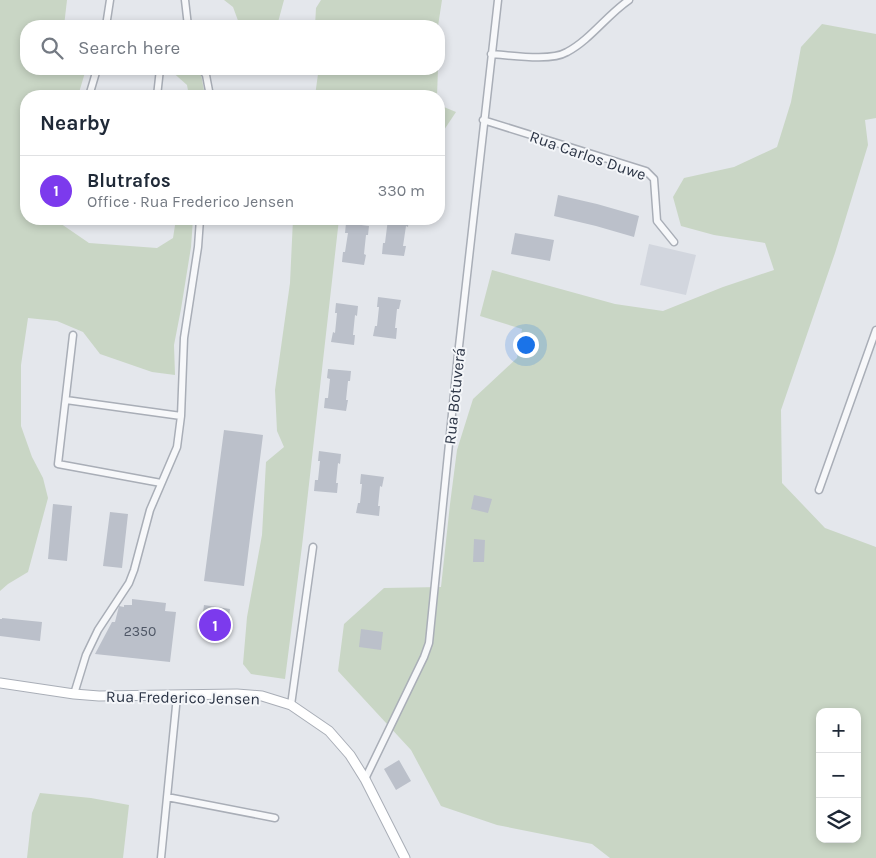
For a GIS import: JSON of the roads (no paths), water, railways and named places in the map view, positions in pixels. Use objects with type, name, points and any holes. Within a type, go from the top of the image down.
[{"type":"main road","name":"Rua Frederico Jensen","points":[[0,683],[99,696],[237,694],[280,701],[317,722],[338,740],[365,779],[405,858]]},
{"type":"street","points":[[107,20],[110,0]]},
{"type":"street","points":[[185,0],[187,20]]},
{"type":"street","name":"Rua Botuverá","points":[[365,779],[429,643],[490,54],[498,0]]},
{"type":"street","points":[[490,54],[550,57],[566,53],[617,8],[629,0]]},
{"type":"street","points":[[91,90],[95,75]]},
{"type":"street","points":[[158,90],[159,75]]},
{"type":"street","points":[[206,75],[209,90]]},
{"type":"street","name":"Rua Carlos Duwe","points":[[483,120],[646,171],[654,179],[657,221],[674,242]]},
{"type":"street","points":[[74,694],[86,655],[98,630],[129,583],[150,510],[177,448],[181,416],[184,338],[200,225]]},
{"type":"street","points":[[819,490],[876,330]]},
{"type":"street","points":[[74,335],[58,464],[161,483]]},
{"type":"street","points":[[66,400],[181,416]]},
{"type":"street","points":[[291,706],[313,548]]},
{"type":"street","points":[[161,858],[178,696]]},
{"type":"street","points":[[168,797],[275,818]]},
{"type":"place","name":"Blutrafos","points":[[215,625]]}]
